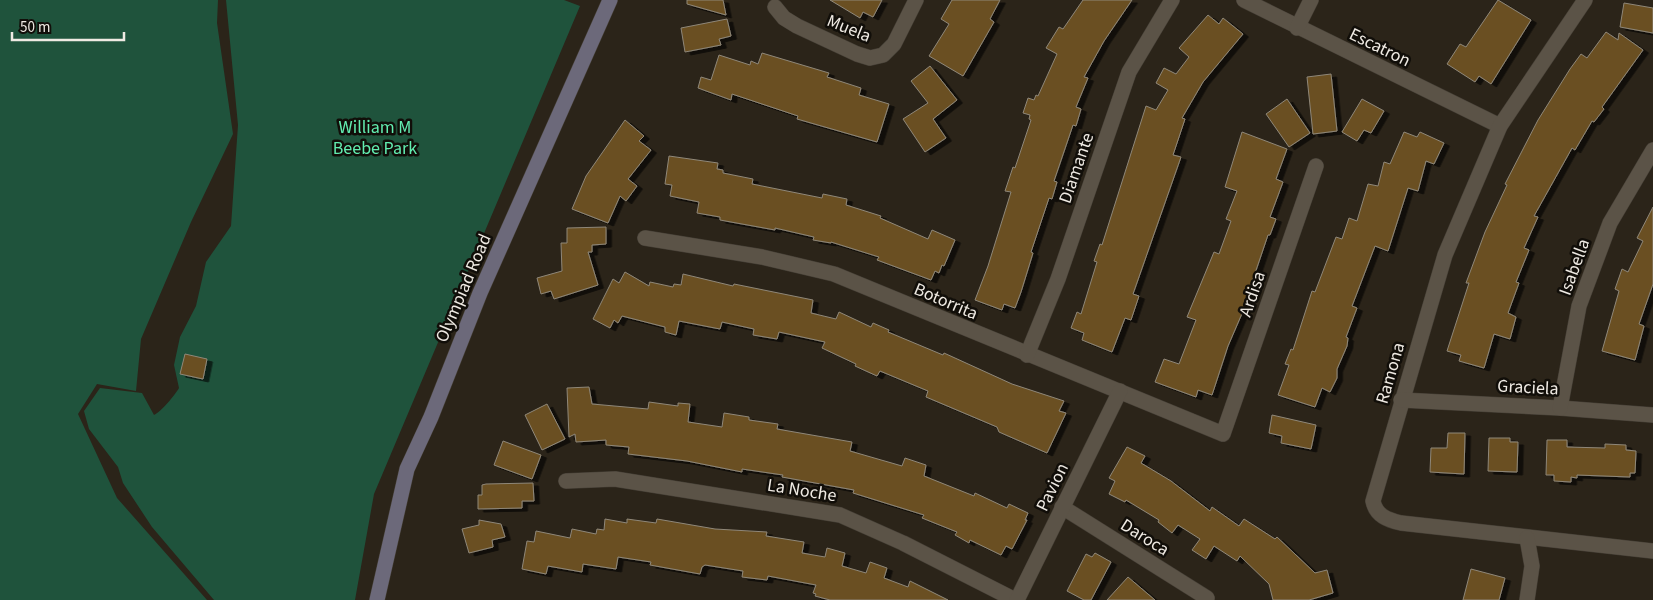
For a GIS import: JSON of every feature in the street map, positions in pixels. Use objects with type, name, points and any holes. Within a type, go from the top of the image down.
[{"type":"main road","name":"Olympiad Road","points":[[377,600],[407,469],[431,417],[480,293],[610,0]]},
{"type":"street","name":"Muela","points":[[775,7],[784,18],[797,26],[857,54],[870,58],[883,55],[894,44],[916,0]]},
{"type":"street","name":"Diamante","points":[[1027,355],[1058,279],[1128,72],[1172,0]]},
{"type":"street","name":"Escatron","points":[[1244,0],[1297,28],[1500,126]]},
{"type":"street","points":[[1297,28],[1311,0]]},
{"type":"street","name":"Ramona","points":[[1585,0],[1500,126],[1444,255],[1373,501],[1374,508],[1382,517],[1401,524],[1653,551]]},
{"type":"street","name":"Isabella","points":[[1560,408],[1579,306],[1610,223],[1653,150]]},
{"type":"street","name":"Ardisa","points":[[1222,434],[1316,166]]},
{"type":"street","name":"Botorrita","points":[[645,238],[762,257],[834,274],[1222,434]]},
{"type":"street","name":"Pavion","points":[[1016,600],[1120,392]]},
{"type":"street","name":"Graciela","points":[[1401,400],[1560,408],[1653,416]]},
{"type":"street","name":"La Noche","points":[[566,481],[615,479],[840,515],[903,543],[1016,600]]},
{"type":"street","name":"Daroca","points":[[1062,507],[1207,598]]},
{"type":"street","points":[[1527,538],[1532,566],[1527,600]]},
{"type":"green space","points":[[0,0],[218,0],[217,23],[233,134],[191,222],[141,339],[136,391],[97,384],[78,414],[117,498],[207,600],[0,600]]},
{"type":"green space","name":"William M Beebe Park","points":[[226,0],[564,0],[580,6],[374,494],[355,600],[214,600],[152,527],[123,483],[118,467],[89,429],[84,411],[100,388],[142,393],[154,415],[168,403],[179,388],[174,365],[180,337],[196,306],[206,262],[231,226],[238,125]]},
{"type":"building","points":[[687,0],[723,0],[726,15],[687,4]]},
{"type":"building","points":[[830,0],[882,0],[873,17],[863,12],[860,18]]},
{"type":"building","points":[[952,0],[1000,0],[990,19],[994,22],[963,76],[929,56],[949,24],[941,19]]},
{"type":"building","points":[[1083,0],[1132,0],[1104,41],[1084,77],[1088,78],[1076,107],[1081,109],[1076,126],[1073,125],[1054,181],[1057,182],[1052,199],[1049,198],[1031,252],[1033,253],[1021,292],[1015,308],[1004,304],[1002,310],[975,300],[988,266],[1011,192],[1005,191],[1031,120],[1029,119],[1030,115],[1023,113],[1028,98],[1034,100],[1036,95],[1038,96],[1057,54],[1046,48],[1059,27],[1063,29]]},
{"type":"building","points":[[1498,0],[1531,20],[1491,84],[1479,76],[1475,82],[1447,64],[1460,44],[1466,47]]},
{"type":"building","points":[[1624,3],[1653,8],[1653,33],[1620,27]]},
{"type":"building","points":[[1208,15],[1219,24],[1223,18],[1243,34],[1203,82],[1182,118],[1185,119],[1173,155],[1181,157],[1133,294],[1139,296],[1131,320],[1125,318],[1112,352],[1082,340],[1084,333],[1071,328],[1077,312],[1081,314],[1097,262],[1094,261],[1100,244],[1102,245],[1146,106],[1156,110],[1168,90],[1156,83],[1164,68],[1176,74],[1189,57],[1179,48]]},
{"type":"building","points":[[727,19],[731,36],[719,39],[721,45],[685,52],[681,28]]},
{"type":"building","points":[[1606,32],[1618,40],[1619,33],[1643,50],[1602,107],[1604,109],[1594,122],[1592,121],[1575,150],[1572,148],[1534,216],[1538,217],[1524,248],[1529,250],[1516,282],[1519,283],[1508,313],[1516,317],[1510,339],[1494,334],[1484,368],[1459,361],[1461,355],[1447,351],[1469,283],[1466,283],[1485,232],[1507,185],[1505,184],[1538,120],[1570,69],[1581,54],[1587,58]]},
{"type":"building","points":[[762,53],[829,73],[827,77],[861,88],[859,95],[889,104],[877,142],[797,119],[798,116],[732,94],[731,100],[698,88],[701,77],[711,80],[719,55],[750,65],[751,61],[758,64]]},
{"type":"building","points":[[930,66],[957,100],[933,119],[946,138],[925,152],[903,119],[928,103],[911,81]]},
{"type":"building","points":[[1331,74],[1337,131],[1313,134],[1307,77]]},
{"type":"building","points":[[1287,99],[1310,133],[1289,147],[1266,114]]},
{"type":"building","points":[[1362,99],[1384,111],[1371,133],[1364,130],[1357,141],[1342,132]]},
{"type":"building","points":[[625,120],[644,136],[639,141],[651,150],[628,179],[637,186],[626,201],[620,196],[608,223],[572,209],[586,176]]},
{"type":"building","points":[[1242,132],[1287,149],[1276,179],[1283,182],[1270,217],[1276,219],[1270,235],[1268,235],[1248,294],[1250,295],[1228,346],[1212,395],[1198,390],[1196,397],[1155,382],[1164,359],[1179,364],[1196,320],[1187,317],[1214,252],[1219,254],[1231,221],[1226,219],[1237,191],[1225,187]]},
{"type":"building","points":[[1404,132],[1417,137],[1420,132],[1444,143],[1434,164],[1426,161],[1418,191],[1408,188],[1388,251],[1375,246],[1352,306],[1357,308],[1346,337],[1348,338],[1347,346],[1337,369],[1337,378],[1330,392],[1322,388],[1315,407],[1278,395],[1289,365],[1285,364],[1291,349],[1293,350],[1312,291],[1315,292],[1336,237],[1342,239],[1349,218],[1357,221],[1368,184],[1378,186],[1384,162],[1390,164]]},
{"type":"building","points":[[669,156],[718,163],[717,169],[723,170],[723,173],[753,179],[752,184],[822,198],[823,194],[847,199],[846,205],[881,216],[880,218],[928,239],[932,230],[955,240],[944,266],[942,265],[939,273],[935,271],[931,280],[877,260],[879,257],[831,242],[813,240],[814,237],[775,228],[775,230],[720,220],[720,217],[697,213],[699,202],[670,196],[672,185],[665,184]]},
{"type":"building","points":[[1653,207],[1653,284],[1639,324],[1644,326],[1635,360],[1602,351],[1619,291],[1615,289],[1622,269],[1628,272],[1643,241],[1637,238]]},
{"type":"building","points":[[606,227],[606,244],[592,245],[592,252],[588,252],[598,285],[554,299],[551,291],[541,294],[537,278],[562,271],[561,243],[567,243],[567,228]]},
{"type":"building","points":[[625,272],[649,286],[650,282],[673,287],[674,284],[681,285],[683,274],[733,286],[734,284],[813,300],[811,313],[836,319],[839,312],[871,327],[873,323],[889,330],[888,332],[943,355],[944,353],[1012,384],[1064,401],[1059,411],[1066,413],[1047,453],[999,432],[997,427],[926,397],[928,391],[880,371],[877,376],[855,366],[856,364],[822,348],[825,342],[779,332],[777,339],[753,335],[754,329],[722,322],[720,329],[679,321],[676,335],[665,332],[665,327],[622,316],[618,323],[614,320],[610,328],[593,319],[613,279],[619,283]]},
{"type":"building","points":[[185,354],[207,359],[203,379],[180,374]]},
{"type":"building","points":[[589,387],[592,404],[648,409],[649,402],[678,406],[678,403],[690,404],[688,422],[722,427],[724,413],[749,417],[749,420],[778,424],[777,429],[852,442],[850,451],[902,466],[905,458],[926,465],[924,476],[974,496],[975,493],[1007,508],[1009,504],[1028,513],[1025,520],[1027,520],[1012,549],[1006,546],[1001,555],[970,540],[969,543],[955,535],[957,532],[922,518],[924,515],[853,493],[854,490],[782,477],[783,475],[742,469],[742,472],[687,461],[628,454],[629,447],[606,445],[606,440],[576,442],[575,434],[569,437],[567,388]]},
{"type":"building","points":[[547,404],[565,439],[542,450],[525,415]]},
{"type":"building","points":[[1272,415],[1316,425],[1311,449],[1281,443],[1282,436],[1269,433]]},
{"type":"building","points":[[1448,433],[1465,433],[1464,474],[1430,472],[1431,448],[1447,448]]},
{"type":"building","points":[[1489,438],[1510,438],[1510,442],[1518,442],[1517,472],[1488,471]]},
{"type":"building","points":[[1547,440],[1567,440],[1567,447],[1605,448],[1605,444],[1626,445],[1626,450],[1636,451],[1635,473],[1630,473],[1630,477],[1577,475],[1577,478],[1571,477],[1571,482],[1554,481],[1554,475],[1546,475]]},
{"type":"building","points":[[503,441],[541,455],[532,479],[494,465]]},
{"type":"building","points":[[1127,447],[1145,456],[1141,463],[1171,481],[1210,511],[1212,507],[1239,526],[1244,519],[1275,539],[1277,537],[1315,573],[1327,570],[1333,593],[1309,600],[1273,600],[1269,584],[1240,556],[1237,561],[1214,546],[1206,559],[1192,550],[1200,539],[1178,525],[1172,533],[1158,522],[1159,520],[1126,500],[1125,502],[1109,494],[1115,481],[1109,478]]},
{"type":"building","points":[[533,483],[534,501],[522,501],[522,508],[478,509],[478,495],[482,495],[482,485]]},
{"type":"building","points":[[605,519],[627,523],[627,519],[656,523],[657,519],[715,529],[767,532],[766,536],[804,542],[802,553],[825,557],[827,548],[845,553],[842,566],[866,573],[870,562],[887,568],[884,578],[908,587],[910,581],[948,600],[830,600],[815,596],[816,594],[813,593],[816,585],[768,576],[767,580],[742,577],[743,571],[705,565],[702,567],[700,574],[650,565],[651,562],[618,557],[616,569],[583,564],[582,572],[548,566],[546,574],[522,569],[527,541],[534,542],[536,531],[570,538],[572,529],[596,534],[597,529],[604,530]]},
{"type":"building","points":[[479,520],[501,524],[505,537],[492,540],[493,547],[469,553],[462,529],[479,525]]},
{"type":"building","points":[[1095,553],[1111,562],[1091,600],[1084,600],[1067,591],[1086,554],[1092,557]]},
{"type":"building","points":[[1471,569],[1505,578],[1499,600],[1463,600]]},
{"type":"building","points":[[1128,577],[1155,600],[1107,600]]}]
